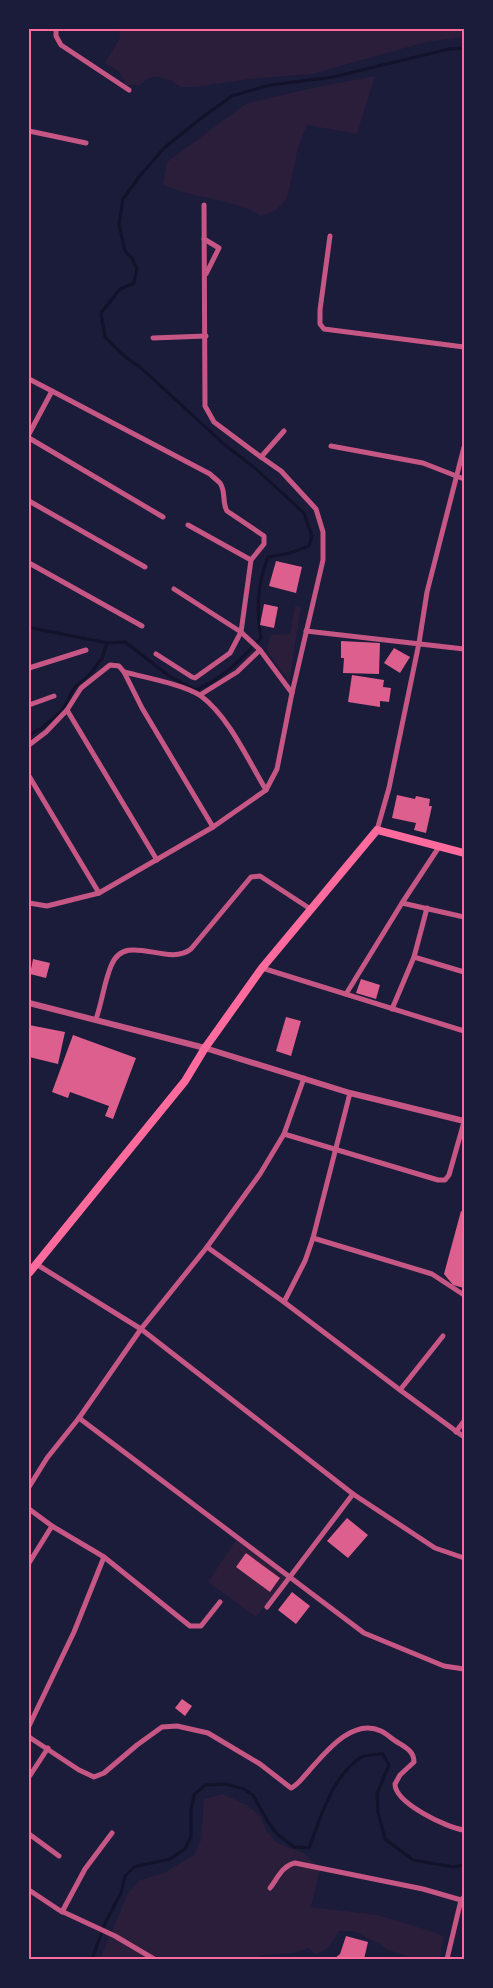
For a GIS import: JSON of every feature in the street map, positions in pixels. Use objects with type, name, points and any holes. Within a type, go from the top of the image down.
[{"type":"main road","points":[[29,1274],[184,1081],[262,968],[312,910],[376,830],[464,853]]},
{"type":"street","points":[[56,29],[56,36],[61,45],[129,90]]},
{"type":"street","points":[[29,131],[86,143]]},
{"type":"street","points":[[29,903],[48,906],[99,893],[213,826],[266,790],[277,769],[322,560],[324,532],[316,509],[282,471],[214,422],[205,406],[204,205]]},
{"type":"street","points":[[330,236],[320,310],[320,324],[324,329],[464,347]]},
{"type":"street","points":[[204,238],[219,248],[205,276]]},
{"type":"street","points":[[153,338],[206,336]]},
{"type":"street","points":[[29,379],[193,467],[210,474],[220,484],[224,494],[224,506],[227,511],[265,539],[264,544],[251,560],[243,633],[230,652],[195,678],[192,678],[156,654]]},
{"type":"street","points":[[52,391],[29,436],[163,517]]},
{"type":"street","points":[[261,457],[284,431]]},
{"type":"street","points":[[331,446],[423,463],[464,479]]},
{"type":"street","points":[[376,830],[389,788],[419,643],[427,592],[458,477],[464,447]]},
{"type":"street","points":[[29,500],[145,567]]},
{"type":"street","points":[[188,524],[251,560]]},
{"type":"street","points":[[29,563],[142,626]]},
{"type":"street","points":[[174,589],[243,633],[260,649],[292,693]]},
{"type":"street","points":[[306,631],[464,649]]},
{"type":"street","points":[[200,695],[237,672],[260,649]]},
{"type":"street","points":[[29,668],[86,650]]},
{"type":"street","points":[[29,745],[46,732],[67,710],[81,688],[110,665],[119,666],[213,826]]},
{"type":"street","points":[[124,672],[168,683],[200,695],[220,713],[266,790]]},
{"type":"street","points":[[29,705],[54,696]]},
{"type":"street","points":[[67,710],[157,860]]},
{"type":"street","points":[[29,776],[99,893]]},
{"type":"street","points":[[346,994],[439,847]]},
{"type":"street","points":[[96,1020],[111,964],[123,951],[132,949],[176,956],[184,955],[192,949],[251,877],[260,876],[312,910]]},
{"type":"street","points":[[402,903],[464,917]]},
{"type":"street","points":[[392,1009],[414,957],[427,908]]},
{"type":"street","points":[[414,957],[464,972]]},
{"type":"street","points":[[262,968],[464,1031]]},
{"type":"street","points":[[29,1003],[205,1048],[350,1093],[464,1122],[449,1175],[445,1180],[438,1180],[402,1168],[336,1151],[284,1134]]},
{"type":"street","points":[[29,1487],[47,1458],[79,1418],[141,1329],[207,1247],[260,1174],[284,1134],[304,1078]]},
{"type":"street","points":[[284,1302],[306,1261],[350,1093]]},
{"type":"street","points":[[313,1238],[432,1274],[464,1295]]},
{"type":"street","points":[[207,1247],[284,1302],[456,1432],[464,1436]]},
{"type":"street","points":[[36,1264],[141,1329],[353,1494],[435,1548],[464,1558]]},
{"type":"street","points":[[400,1390],[443,1336]]},
{"type":"street","points":[[79,1418],[291,1576],[364,1633],[444,1666],[464,1669]]},
{"type":"street","points":[[456,1432],[464,1421]]},
{"type":"street","points":[[267,1607],[353,1494]]},
{"type":"street","points":[[29,1509],[52,1526],[104,1557],[190,1626],[201,1626],[220,1602]]},
{"type":"street","points":[[29,1563],[52,1526]]},
{"type":"street","points":[[29,1726],[74,1632],[104,1557]]},
{"type":"street","points":[[29,1737],[90,1776],[104,1773],[136,1745],[162,1727],[177,1726],[208,1733],[260,1764],[291,1788],[332,1745],[347,1734],[368,1729],[380,1730],[409,1750],[413,1757],[414,1762],[400,1775],[394,1784],[397,1793],[418,1810],[439,1822],[455,1829],[464,1830]]},
{"type":"street","points":[[29,1777],[48,1748]]},
{"type":"street","points":[[62,1912],[85,1869],[112,1833]]},
{"type":"street","points":[[29,1834],[60,1856]]},
{"type":"street","points":[[270,1888],[284,1868],[295,1863],[463,1898],[448,1959]]},
{"type":"street","points":[[29,1890],[62,1912],[107,1933],[154,1959]]},
{"type":"shaded area","points":[[119,29],[464,29],[464,37],[426,42],[312,74],[181,87],[170,80],[155,76],[147,79],[140,85],[127,85],[118,71],[105,63],[120,38]]},
{"type":"shaded area","points":[[375,76],[357,134],[307,125],[298,148],[288,194],[284,202],[276,210],[261,216],[237,205],[187,193],[163,184],[167,162],[247,103]]},
{"type":"shaded area","points":[[295,606],[301,607],[289,681],[267,651],[270,635],[290,634]]},
{"type":"shaded area","points":[[236,1540],[287,1577],[256,1617],[208,1582]]},
{"type":"shaded area","points":[[223,1794],[247,1805],[260,1816],[266,1830],[277,1843],[304,1853],[320,1869],[311,1907],[378,1915],[437,1933],[444,1937],[439,1959],[415,1959],[386,1949],[380,1944],[353,1931],[339,1931],[327,1949],[316,1954],[308,1948],[293,1953],[261,1955],[258,1959],[100,1959],[128,1893],[140,1880],[164,1873],[194,1855],[201,1840],[204,1799]]},
{"type":"building","points":[[276,561],[302,567],[296,593],[269,586]]},
{"type":"building","points":[[264,604],[278,607],[274,628],[260,625]]},
{"type":"building","points":[[341,641],[380,643],[379,674],[343,673],[344,658],[341,658]]},
{"type":"building","points":[[394,648],[410,657],[400,673],[384,663]]},
{"type":"building","points":[[352,675],[384,680],[383,687],[391,688],[389,702],[380,701],[380,707],[348,702]]},
{"type":"building","points":[[397,795],[415,799],[416,796],[430,799],[429,806],[432,806],[426,833],[414,830],[416,823],[392,818]]},
{"type":"building","points":[[33,959],[50,963],[46,978],[30,974]]},
{"type":"building","points":[[361,979],[380,985],[376,999],[356,993]]},
{"type":"building","points":[[286,1017],[301,1021],[291,1056],[276,1051]]},
{"type":"building","points":[[29,1025],[65,1032],[58,1064],[29,1057]]},
{"type":"building","points":[[73,1035],[136,1058],[113,1119],[105,1116],[109,1106],[70,1092],[68,1098],[52,1092]]},
{"type":"building","points":[[461,1211],[464,1212],[464,1288],[453,1285],[444,1274]]},
{"type":"building","points":[[347,1518],[368,1535],[348,1558],[327,1541]]},
{"type":"building","points":[[246,1553],[280,1578],[270,1592],[236,1567]]},
{"type":"building","points":[[292,1592],[310,1606],[296,1624],[278,1610]]},
{"type":"building","points":[[182,1699],[192,1706],[185,1716],[175,1708]]},
{"type":"building","points":[[346,1936],[368,1942],[364,1959],[334,1959],[340,1954]]},
{"type":"waterway","points":[[29,625],[32,628],[107,643],[125,642],[169,676],[196,690],[224,674],[261,638],[259,597],[262,576],[268,557],[290,553],[309,546],[312,536],[304,513],[256,469],[225,445],[141,368],[123,355],[105,337],[101,313],[120,289],[134,283],[137,268],[125,251],[119,224],[123,199],[164,148],[232,96],[270,85],[333,77],[449,49],[464,48]]},
{"type":"waterway","points":[[29,735],[42,728],[62,711],[74,688],[91,673],[102,658],[107,643]]},
{"type":"waterway","points":[[92,1959],[105,1923],[121,1893],[125,1876],[134,1867],[170,1859],[185,1849],[191,1837],[191,1810],[194,1795],[205,1785],[226,1784],[244,1789],[253,1795],[277,1834],[294,1847],[309,1848],[328,1799],[341,1776],[362,1757],[383,1754],[389,1765],[377,1794],[378,1812],[385,1839],[413,1860],[453,1867],[464,1865]]}]
